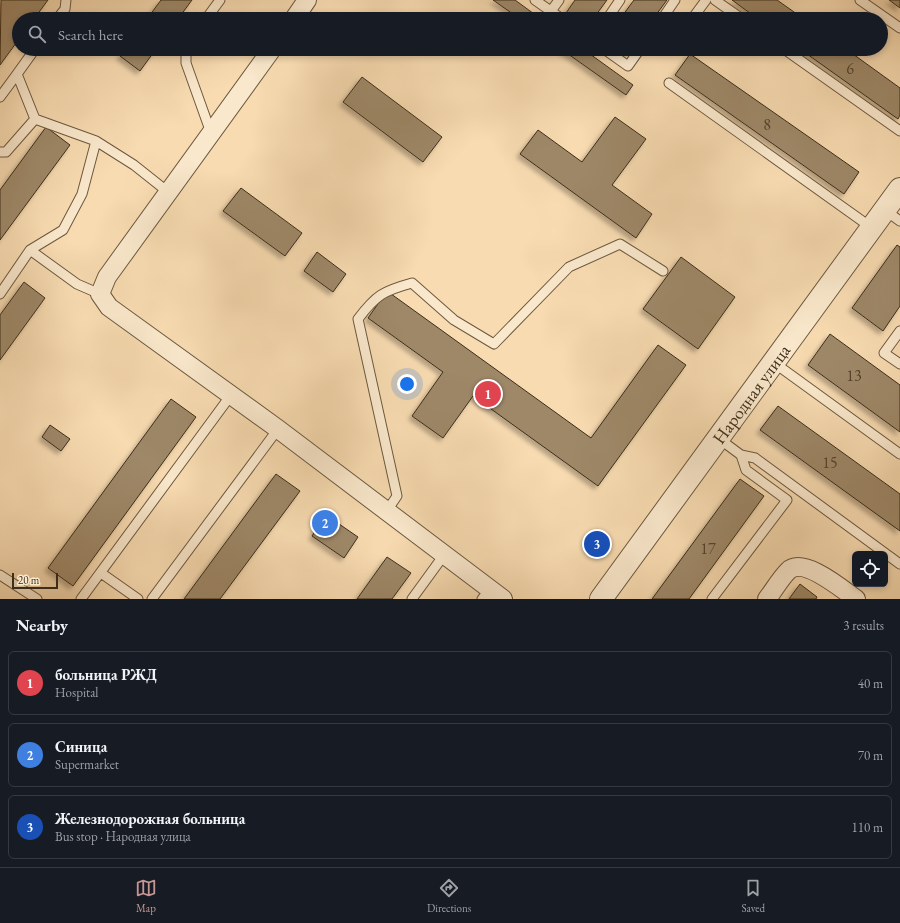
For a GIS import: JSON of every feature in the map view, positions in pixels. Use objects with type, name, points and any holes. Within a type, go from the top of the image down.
[{"type":"street","points":[[299,12],[307,0]]},
{"type":"street","points":[[267,56],[107,276],[100,294],[109,307],[278,429],[444,556],[492,596]]},
{"type":"street","name":"Народная улица","points":[[607,597],[718,438],[872,228],[892,215],[900,189]]},
{"type":"street","points":[[767,599],[789,570],[798,566],[812,570],[856,599]]},
{"type":"lane","points":[[63,12],[65,9],[66,0]]},
{"type":"lane","points":[[211,12],[220,0]]},
{"type":"lane","points":[[535,0],[551,11],[559,0]]},
{"type":"lane","points":[[612,12],[620,0]]},
{"type":"lane","points":[[667,12],[676,0]]},
{"type":"lane","points":[[697,12],[706,0]]},
{"type":"lane","points":[[715,0],[732,12]]},
{"type":"lane","points":[[860,0],[877,12]]},
{"type":"lane","points":[[888,20],[900,28]]},
{"type":"lane","points":[[0,97],[30,56]]},
{"type":"lane","points":[[186,56],[186,63],[211,133]]},
{"type":"lane","points":[[614,56],[628,66],[635,56]]},
{"type":"lane","points":[[794,56],[900,131]]},
{"type":"lane","points":[[17,74],[35,119],[96,141],[134,165],[168,192]]},
{"type":"lane","points":[[669,83],[872,228]]},
{"type":"lane","points":[[0,152],[6,152],[35,119]]},
{"type":"lane","points":[[0,294],[30,250],[63,230],[82,194],[96,141]]},
{"type":"lane","points":[[386,512],[397,496],[358,319],[373,300],[390,289],[412,283],[454,320],[494,344],[569,268],[620,244],[663,271]]},
{"type":"lane","points":[[30,250],[77,284],[100,294]]},
{"type":"lane","points":[[900,331],[884,353],[900,364]]},
{"type":"lane","points":[[773,362],[900,454]]},
{"type":"lane","points":[[81,599],[231,395]]},
{"type":"lane","points":[[152,599],[278,429]]},
{"type":"lane","points":[[718,438],[741,455],[755,458],[900,564]]},
{"type":"lane","points":[[712,599],[787,500],[746,470],[741,455]]},
{"type":"lane","points":[[412,599],[444,556]]},
{"type":"lane","points":[[101,572],[138,599]]},
{"type":"lane","points":[[0,575],[37,599]]},
{"type":"building","points":[[1,0],[48,0],[39,12],[12,12],[12,49],[0,65]]},
{"type":"building","points":[[161,0],[192,0],[183,12],[152,12]]},
{"type":"building","points":[[493,0],[515,0],[531,12],[510,12]]},
{"type":"building","points":[[575,0],[607,0],[598,12],[567,12]]},
{"type":"building","points":[[634,0],[667,0],[658,12],[625,12]]},
{"type":"building","points":[[732,0],[777,0],[794,12],[748,12]]},
{"type":"building","points":[[889,0],[900,0],[900,8]]},
{"type":"building","points":[[120,56],[151,56],[140,71]]},
{"type":"building","points":[[571,56],[593,56],[633,85],[626,95]]},
{"type":"building","points":[[689,56],[693,56],[859,172],[844,194],[675,75]]},
{"type":"building","points":[[810,56],[856,56],[900,88],[900,115],[898,119]]},
{"type":"building","points":[[362,77],[442,137],[423,162],[343,102]]},
{"type":"building","points":[[615,117],[646,139],[612,185],[652,214],[636,238],[520,154],[538,130],[582,162]]},
{"type":"building","points":[[46,127],[70,145],[0,240],[0,190]]},
{"type":"building","points":[[241,188],[302,233],[285,256],[223,211]]},
{"type":"building","points":[[897,245],[900,247],[900,306],[883,331],[852,308]]},
{"type":"building","points":[[317,252],[346,274],[333,292],[304,271]]},
{"type":"building","points":[[681,257],[735,297],[698,349],[643,309]]},
{"type":"building","points":[[24,282],[45,298],[0,360],[0,315]]},
{"type":"building","points":[[387,291],[591,438],[658,345],[686,365],[598,486],[473,396],[443,438],[412,416],[443,372],[368,318]]},
{"type":"building","points":[[830,334],[900,385],[900,432],[808,365]]},
{"type":"building","points":[[171,399],[196,417],[73,586],[48,568]]},
{"type":"building","points":[[778,406],[900,494],[900,531],[760,430]]},
{"type":"building","points":[[50,425],[70,439],[61,451],[42,437]]},
{"type":"building","points":[[276,474],[300,491],[220,599],[184,599]]},
{"type":"building","points":[[740,479],[764,496],[689,599],[652,599]]},
{"type":"building","points":[[326,515],[358,537],[344,558],[312,536]]},
{"type":"building","points":[[387,557],[411,573],[392,599],[357,599]]},
{"type":"building","points":[[800,584],[817,597],[816,599],[789,599]]},
{"type":"place","name":"больница РЖД","points":[[488,394]]},
{"type":"place","name":"Синица","points":[[325,523]]},
{"type":"place","name":"Железнодорожная больница","points":[[597,544]]}]
